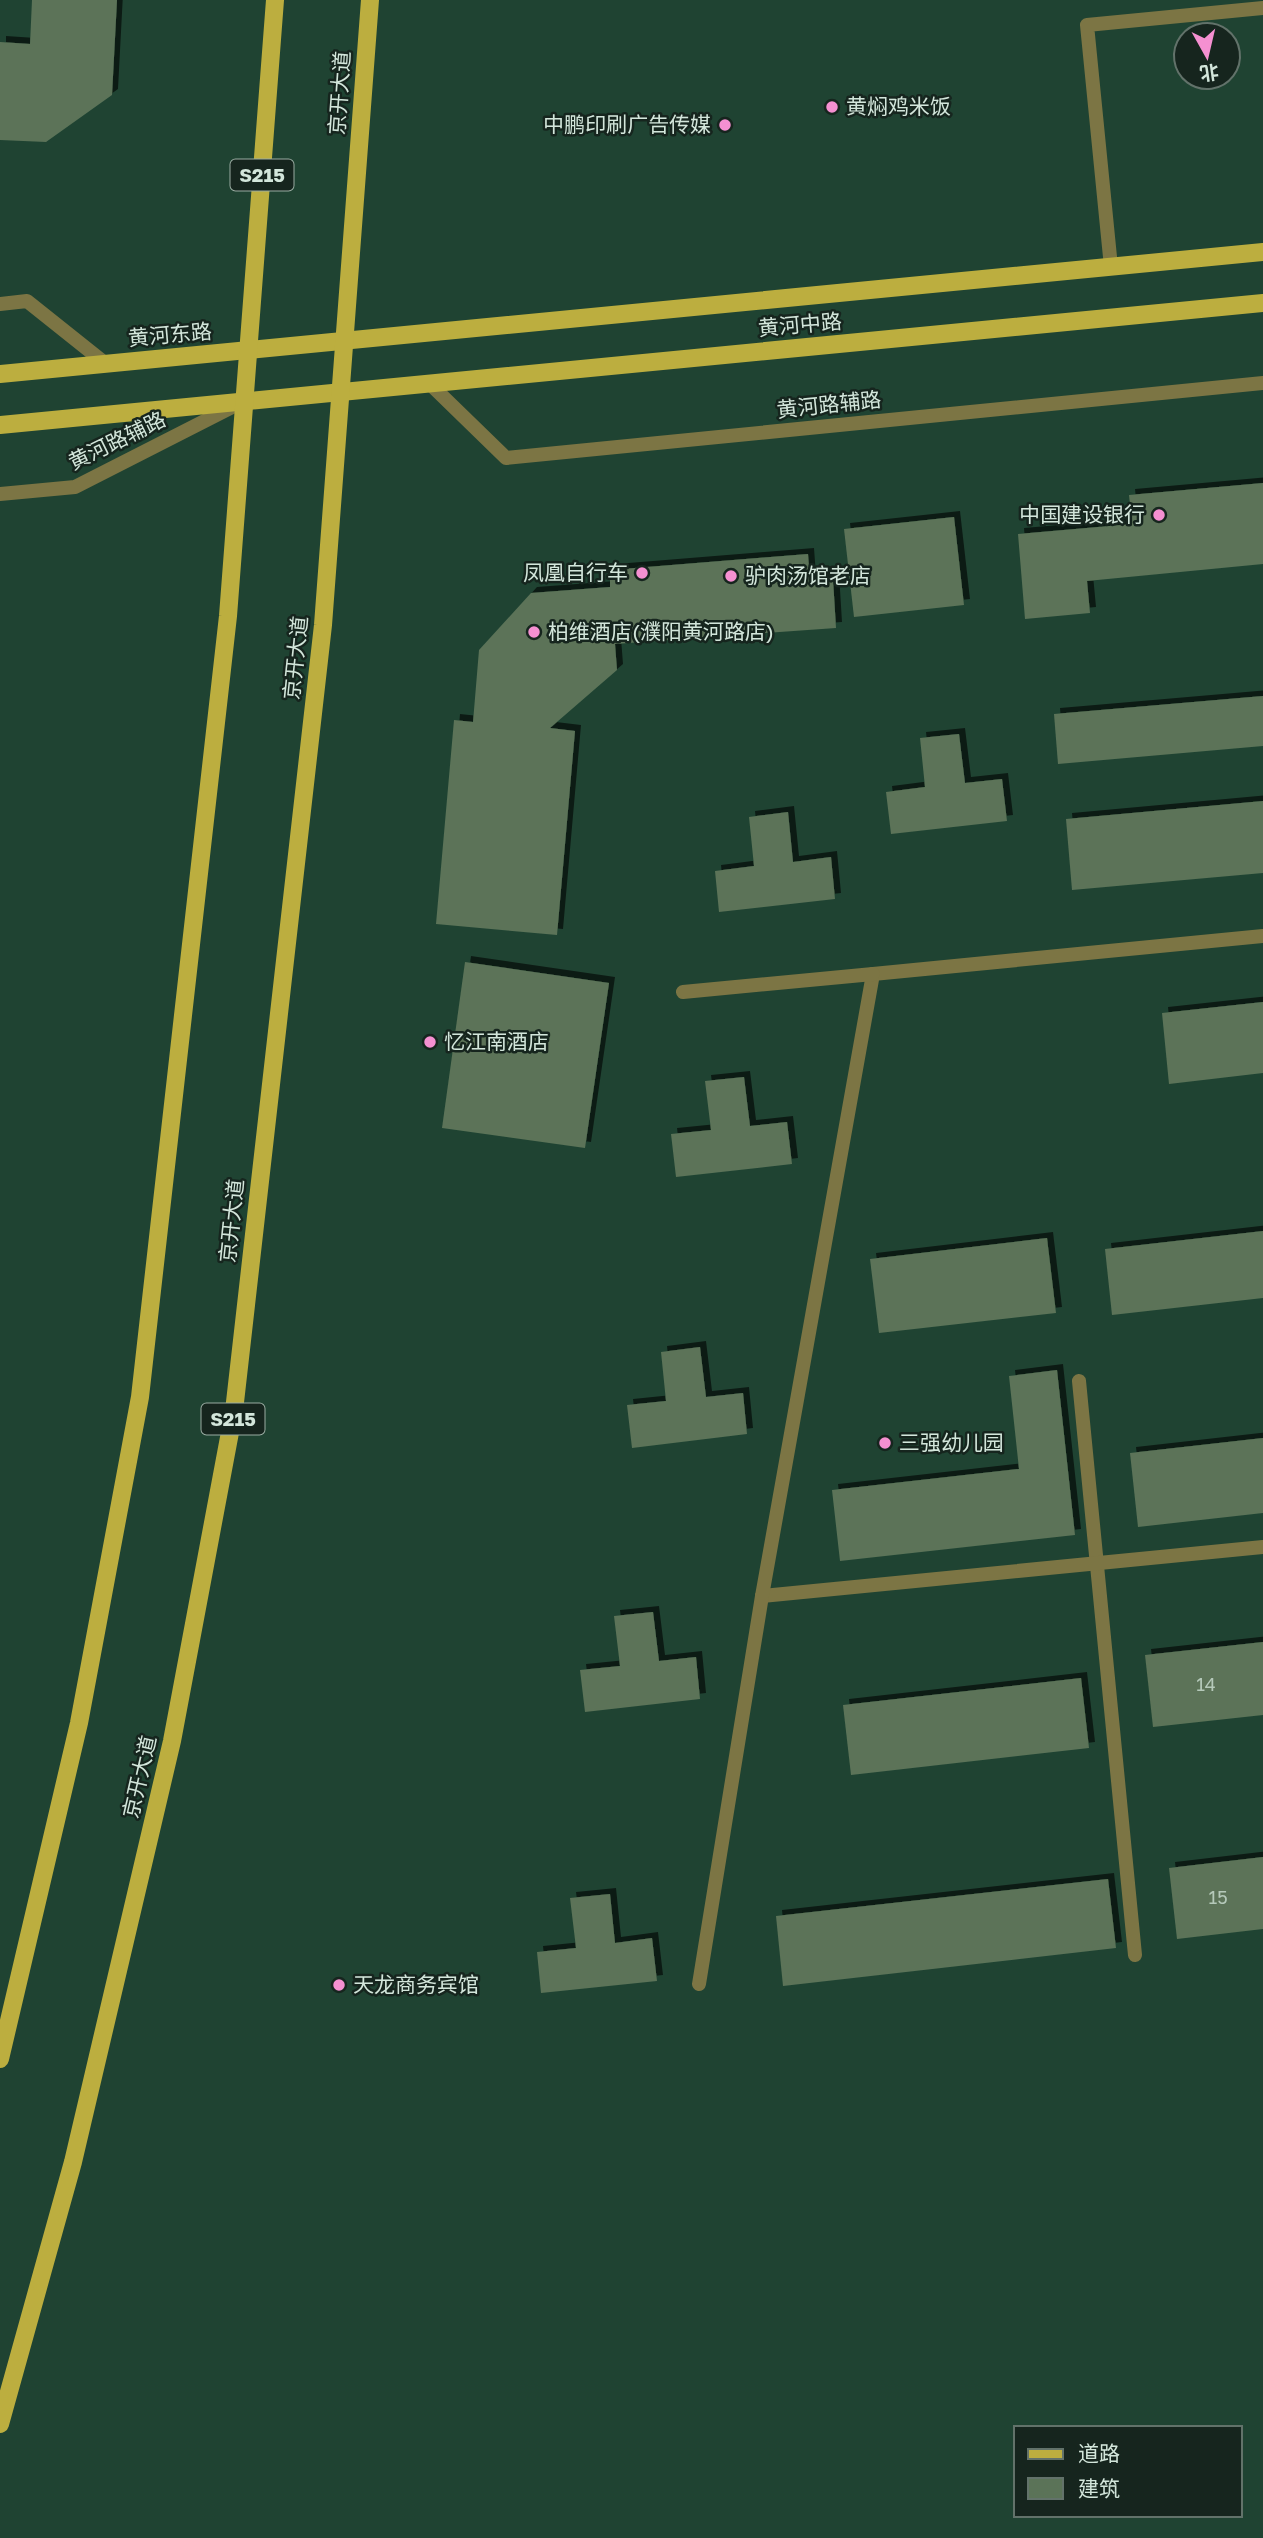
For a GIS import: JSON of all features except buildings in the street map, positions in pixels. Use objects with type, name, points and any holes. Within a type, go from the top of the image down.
[{"type":"main road","name":"S215","points":[[0,2059],[79,1723],[140,1397],[228,616],[275,0]]},
{"type":"main road","name":"京开大道","points":[[0,2424],[73,2162],[165,1768],[234,1411],[323,625],[370,0]]},
{"type":"main road","name":"黄河中路","points":[[345,341],[1263,252]]},
{"type":"main road","name":"黄河中路","points":[[341,392],[1263,303]]},
{"type":"main road","name":"黄河东路","points":[[0,374],[345,341]]},
{"type":"main road","points":[[0,425],[341,392]]},
{"type":"street","points":[[1111,267],[1087,25],[1263,8]]},
{"type":"street","points":[[0,304],[27,301],[106,364]]},
{"type":"street","name":"黄河路辅路","points":[[429,383],[506,458],[1263,383]]},
{"type":"street","name":"黄河路辅路","points":[[0,494],[75,487],[244,401]]},
{"type":"street","points":[[683,992],[1263,936]]},
{"type":"street","points":[[699,1984],[762,1596],[873,974]]},
{"type":"street","points":[[1079,1381],[1135,1955]]},
{"type":"street","points":[[762,1596],[1263,1548]]},
{"type":"place","name":"黄焖鸡米饭","points":[[832,107]]},
{"type":"place","name":"中鹏印刷广告传媒","points":[[725,125]]},
{"type":"place","name":"中国建设银行","points":[[1159,515]]},
{"type":"place","name":"凤凰自行车","points":[[642,573]]},
{"type":"place","name":"驴肉汤馆老店","points":[[731,576]]},
{"type":"place","name":"柏维酒店(濮阳黄河路店)","points":[[534,632]]},
{"type":"place","name":"忆江南酒店","points":[[430,1042]]},
{"type":"place","name":"三强幼儿园","points":[[885,1443]]},
{"type":"place","name":"天龙商务宾馆","points":[[339,1985]]}]
